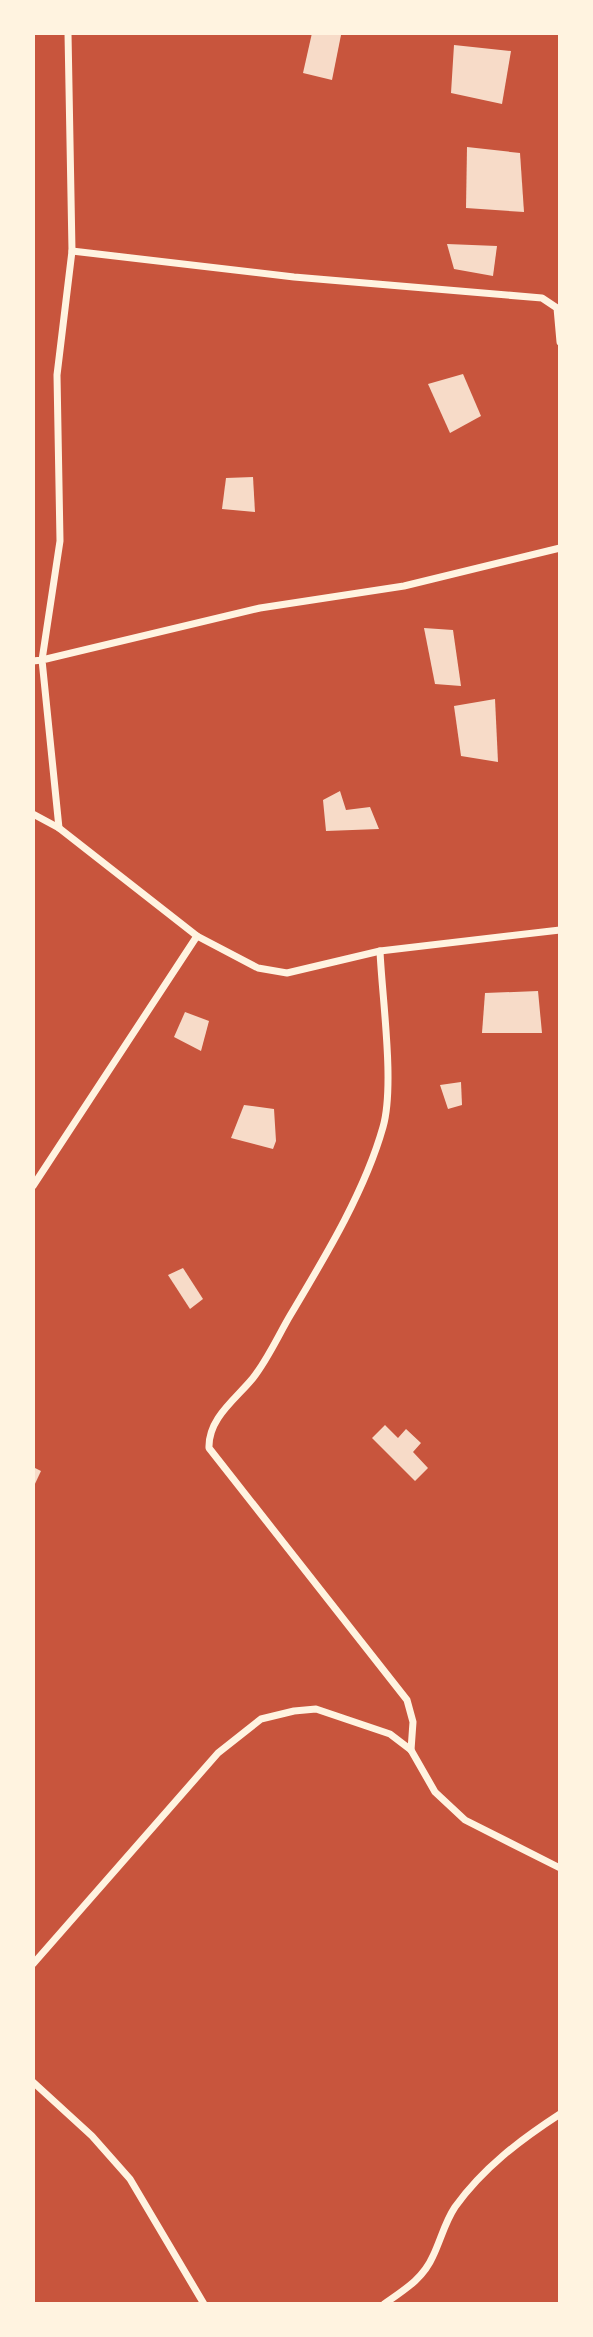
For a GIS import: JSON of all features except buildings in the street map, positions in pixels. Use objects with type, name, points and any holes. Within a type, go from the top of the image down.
[{"type":"street","points":[[59,828],[43,660],[61,541],[57,375],[72,251],[68,33]]},
{"type":"street","points":[[72,251],[294,277],[542,298],[557,309],[560,342]]},
{"type":"street","points":[[33,661],[260,608],[404,586],[560,548]]},
{"type":"street","points":[[33,814],[59,828],[197,936],[258,968],[287,973],[380,951],[560,930]]},
{"type":"street","points":[[33,1186],[197,936]]},
{"type":"street","points":[[380,951],[387,1094],[384,1126],[327,1253],[255,1376],[220,1415],[209,1438],[209,1448],[407,1700],[413,1722],[411,1750]]},
{"type":"street","points":[[33,1964],[218,1753],[261,1719],[294,1711],[316,1709],[390,1734],[411,1750],[435,1792],[457,1813],[560,1868]]},
{"type":"street","points":[[33,2082],[92,2136],[130,2179],[204,2304]]},
{"type":"street","points":[[384,2304],[413,2284],[427,2267],[455,2208],[493,2164],[524,2137],[560,2114]]}]
